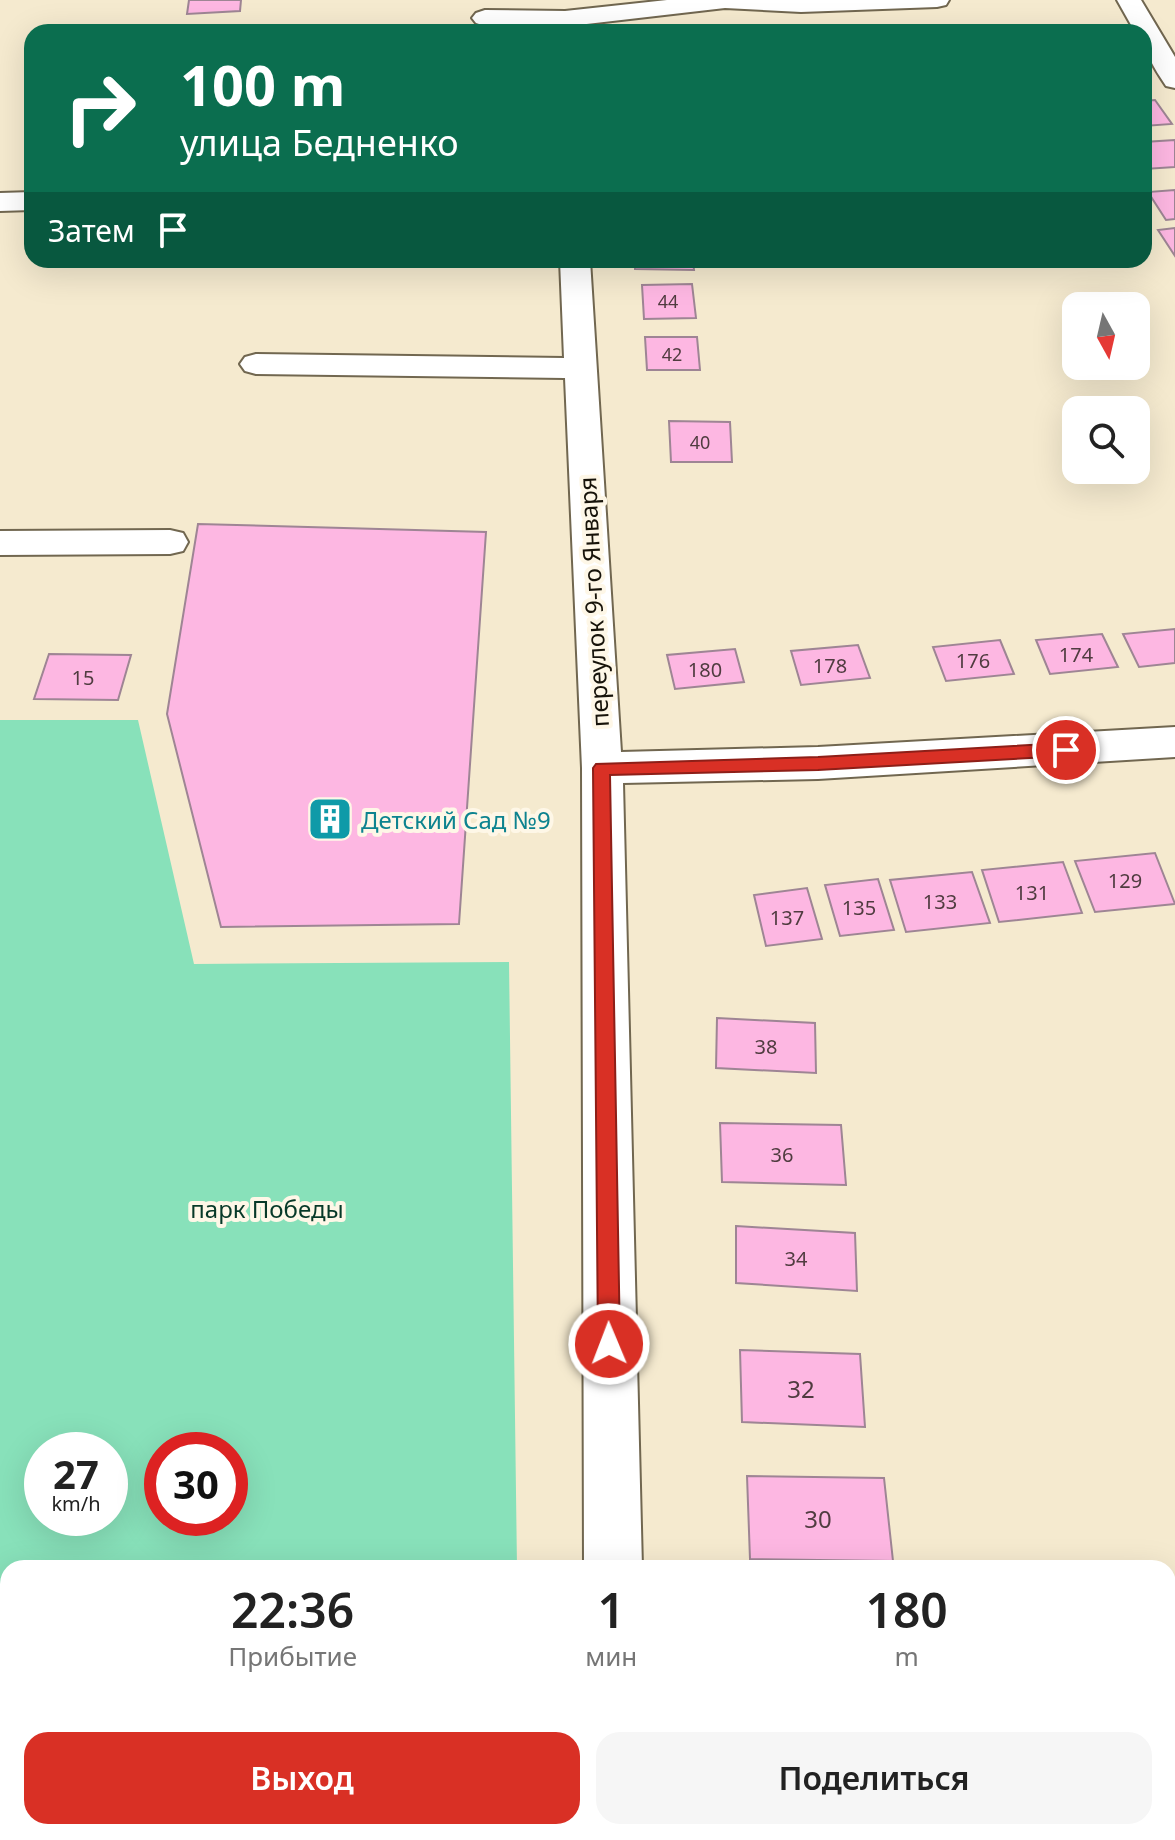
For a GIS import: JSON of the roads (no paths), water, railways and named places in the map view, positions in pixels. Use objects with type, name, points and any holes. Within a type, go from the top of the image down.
[{"type":"street","points":[[577,24],[725,0],[801,4],[937,0]]},
{"type":"street","points":[[1129,0],[1143,24]]},
{"type":"street","points":[[485,18],[545,24]]},
{"type":"street","points":[[1152,40],[1175,80]]},
{"type":"street","points":[[0,202],[24,201]]},
{"type":"street","name":"переулок 9-го Января","points":[[575,268],[602,768],[613,1560]]},
{"type":"street","points":[[256,364],[581,368]]},
{"type":"street","points":[[0,543],[170,542]]},
{"type":"street","points":[[602,768],[818,763],[1175,742]]},
{"type":"place","name":"Детский Сад №9","points":[[330,819]]},
{"type":"park label","name":"парк Победы","points":[[267,1208]]}]
